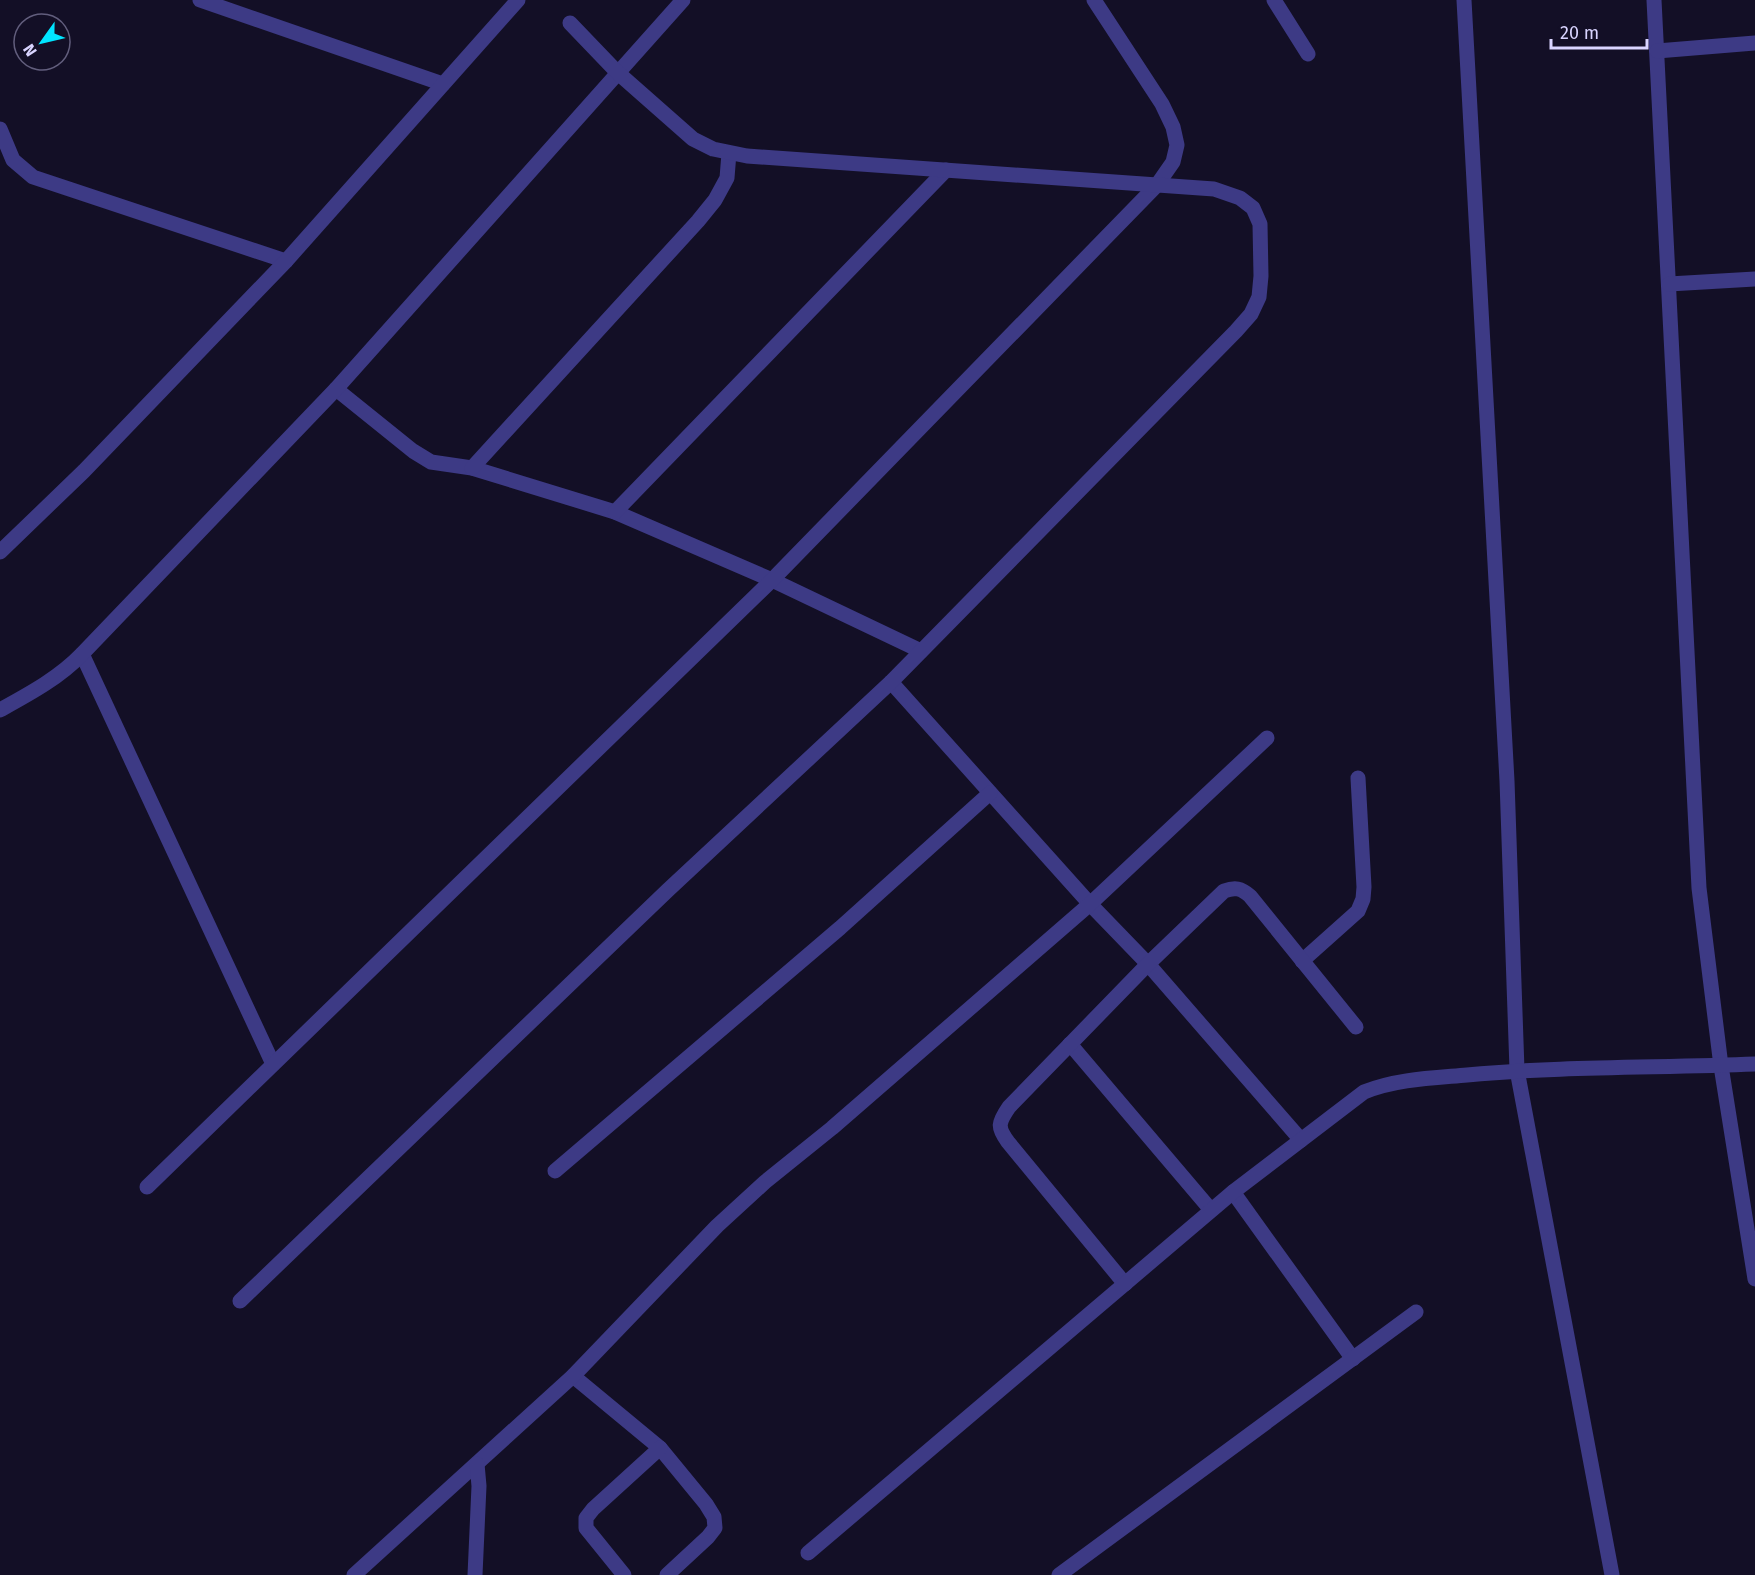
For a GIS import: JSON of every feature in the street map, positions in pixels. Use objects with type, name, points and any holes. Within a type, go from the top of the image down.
[{"type":"street","points":[[200,0],[443,84]]},
{"type":"street","points":[[0,550],[84,471],[286,261],[518,0]]},
{"type":"street","points":[[0,710],[74,663],[336,388],[683,0]]},
{"type":"street","points":[[147,1187],[772,580],[1157,185],[1173,162],[1177,145],[1173,128],[1162,104],[1094,0]]},
{"type":"street","points":[[1274,0],[1308,54]]},
{"type":"street","points":[[1464,0],[1507,781],[1517,1070],[1612,1575]]},
{"type":"street","points":[[1654,0],[1699,888],[1721,1066],[1755,1279]]},
{"type":"street","points":[[240,1301],[660,898],[891,682],[1236,331],[1251,314],[1259,297],[1262,276],[1260,224],[1253,208],[1240,198],[1214,189],[747,156],[712,149],[693,139],[617,72],[570,23]]},
{"type":"street","points":[[1657,51],[1755,43]]},
{"type":"street","points":[[0,129],[13,160],[33,177],[286,261]]},
{"type":"street","points":[[472,468],[698,221],[715,200],[727,178],[729,153]]},
{"type":"street","points":[[615,512],[946,170]]},
{"type":"street","points":[[1669,284],[1755,279]]},
{"type":"street","points":[[336,388],[413,452],[431,462],[472,468],[615,512],[772,580],[921,651]]},
{"type":"street","points":[[82,654],[273,1064]]},
{"type":"street","points":[[891,682],[1090,904],[1148,964],[1301,1140]]},
{"type":"street","points":[[354,1575],[573,1376],[717,1226],[1090,904],[1267,738]]},
{"type":"street","points":[[1302,961],[1358,910],[1364,899],[1358,778]]},
{"type":"street","points":[[555,1172],[840,928],[990,792]]},
{"type":"street","points":[[1125,1284],[1000,1131],[1000,1120],[1009,1107],[1148,964],[1224,891],[1233,888],[1243,890],[1251,896],[1356,1027]]},
{"type":"street","points":[[1070,1044],[1211,1210]]},
{"type":"street","points":[[808,1553],[1211,1210],[1364,1092],[1381,1085],[1517,1070],[1755,1064]]},
{"type":"street","points":[[1233,1192],[1353,1359]]},
{"type":"street","points":[[1059,1575],[1416,1312]]},
{"type":"street","points":[[573,1376],[660,1448],[714,1517],[715,1528],[708,1537],[667,1575]]},
{"type":"street","points":[[624,1575],[586,1528],[586,1518],[660,1448]]},
{"type":"street","points":[[475,1575],[479,1486],[477,1464]]}]
